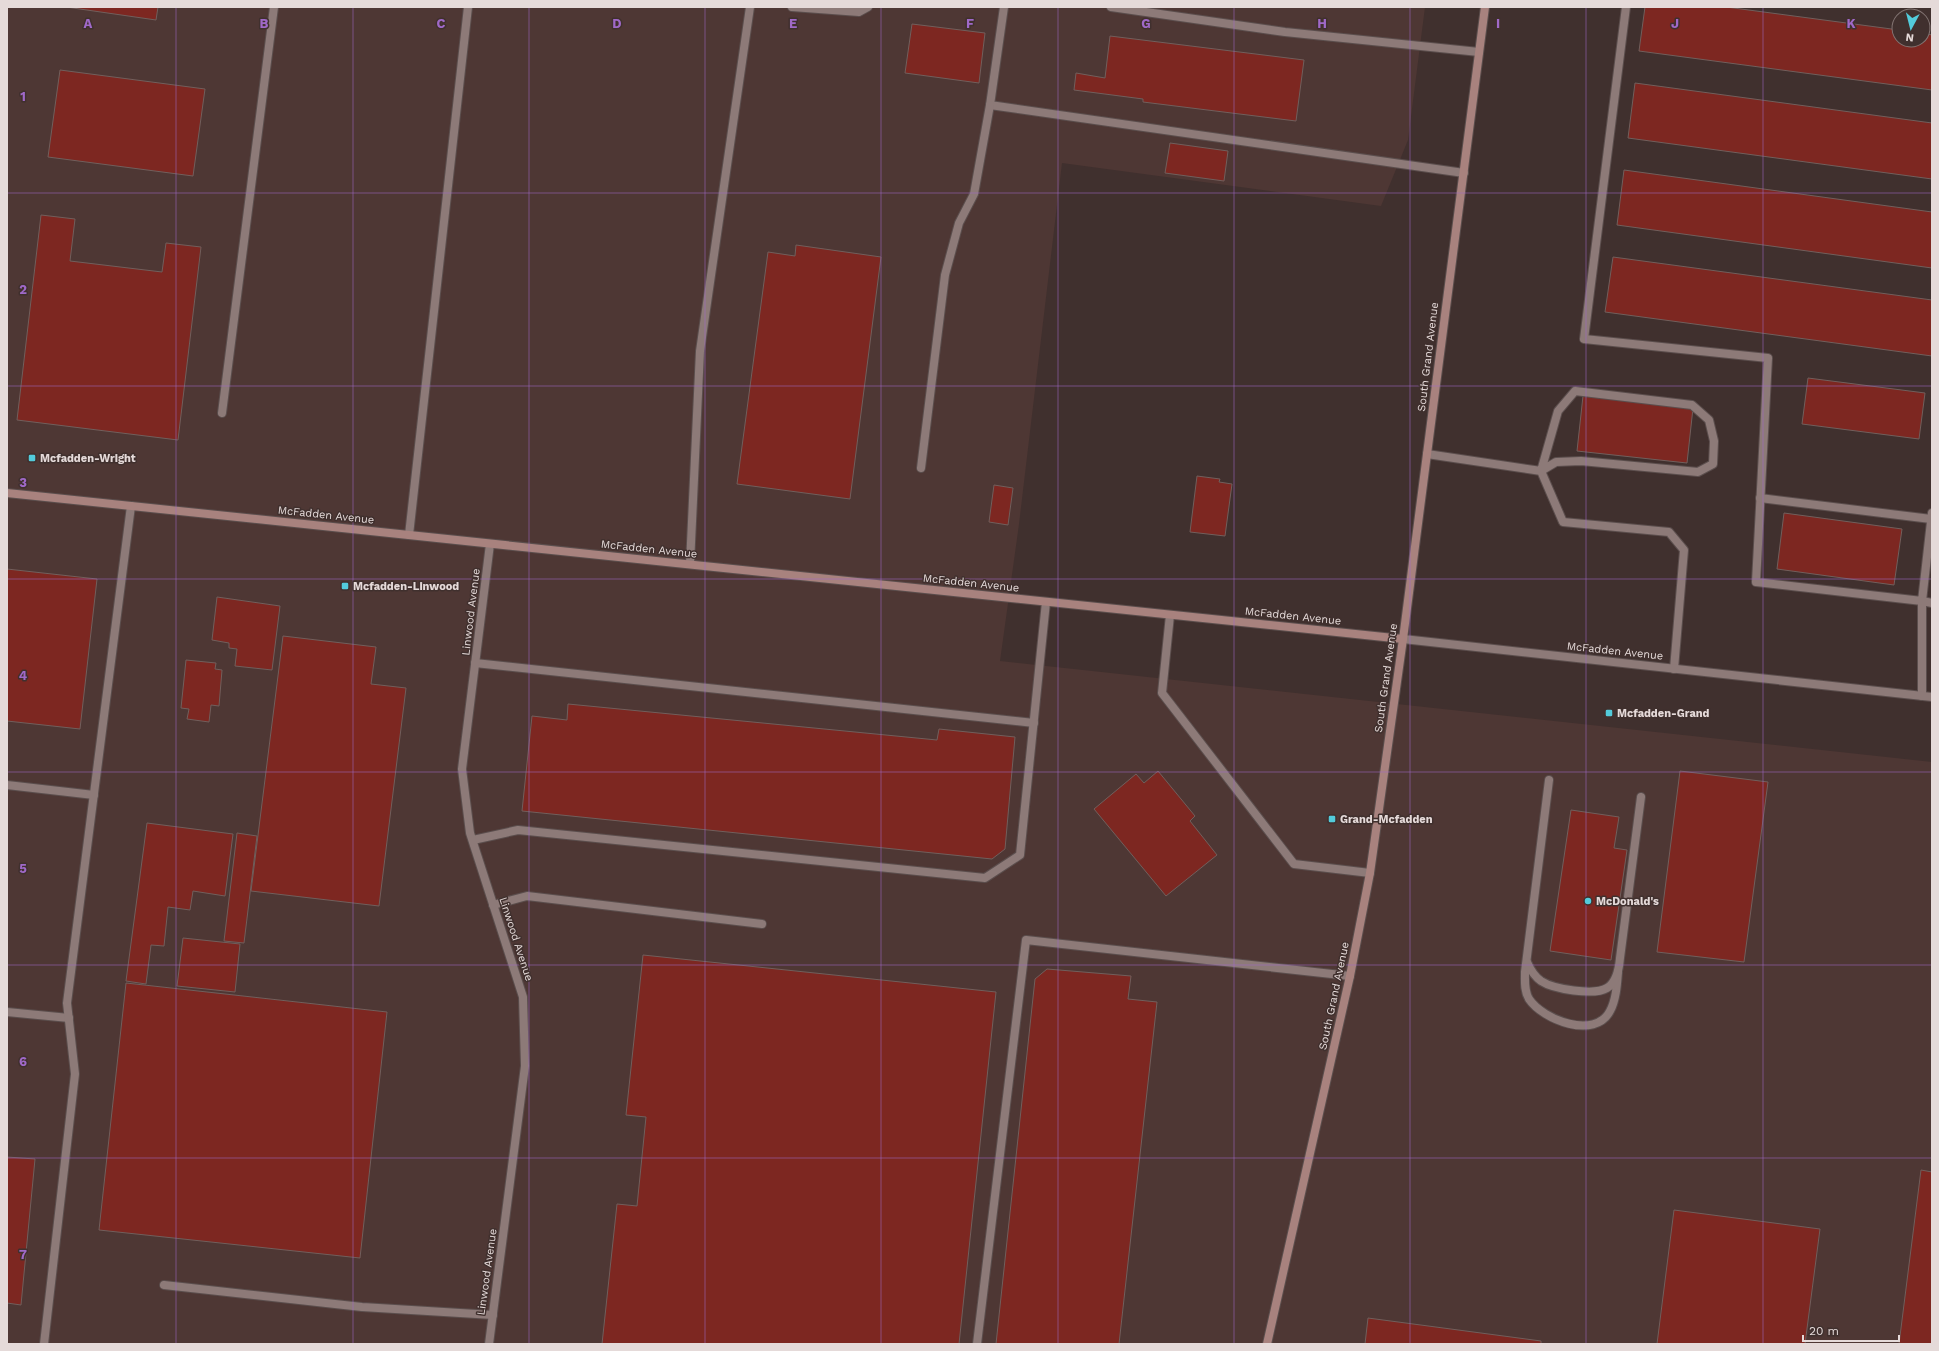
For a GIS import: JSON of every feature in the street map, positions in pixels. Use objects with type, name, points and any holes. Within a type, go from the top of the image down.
[{"type":"main road","name":"South Grand Avenue","points":[[1267,1344],[1350,976],[1370,873],[1403,639],[1485,7]]},
{"type":"main road","name":"McFadden Avenue","points":[[7,493],[1403,639]]},
{"type":"street","points":[[222,413],[274,7]]},
{"type":"street","points":[[409,535],[468,7]]},
{"type":"street","points":[[690,564],[700,351],[750,7]]},
{"type":"street","points":[[792,7],[859,12],[868,7]]},
{"type":"street","points":[[921,468],[945,274],[959,224],[974,194],[990,105],[1004,7]]},
{"type":"street","points":[[1111,7],[1285,32],[1479,52]]},
{"type":"street","points":[[1626,7],[1584,339],[1768,358],[1756,582],[1932,603]]},
{"type":"street","points":[[990,105],[1464,173]]},
{"type":"street","points":[[1427,454],[1540,470],[1556,462],[1581,461],[1698,472],[1713,464],[1714,441],[1709,420],[1692,404],[1575,391],[1558,411],[1540,470],[1563,522],[1669,532],[1684,550],[1674,668]]},
{"type":"street","points":[[1760,498],[1932,516],[1922,601],[1922,696]]},
{"type":"street","points":[[44,1344],[75,1074],[68,1003],[131,506]]},
{"type":"street","name":"Linwood Avenue","points":[[489,1344],[525,1066],[523,997],[472,840],[462,769],[490,544]]},
{"type":"street","points":[[472,840],[518,830],[985,878],[1020,855],[1046,602]]},
{"type":"street","points":[[1170,615],[1162,693],[1294,864],[1370,873]]},
{"type":"street","name":"McFadden Avenue","points":[[1403,639],[1932,697]]},
{"type":"street","points":[[475,663],[1034,722]]},
{"type":"street","points":[[1548,780],[1526,961],[1525,985],[1528,998],[1539,1010],[1557,1020],[1584,1026],[1598,1023],[1610,1012],[1614,999],[1642,797]]},
{"type":"street","points":[[7,785],[94,795]]},
{"type":"street","points":[[493,905],[527,896],[762,924]]},
{"type":"street","points":[[977,1344],[1026,940],[1350,976]]},
{"type":"street","points":[[1526,961],[1532,972],[1541,982],[1566,989],[1588,992],[1607,988],[1613,982],[1618,972]]},
{"type":"street","points":[[7,1012],[69,1018]]},
{"type":"street","points":[[164,1284],[362,1307],[493,1315]]},
{"type":"shaded area","points":[[7,7],[1425,7],[1408,140],[1381,206],[1062,163],[1019,524],[1000,661],[1932,762],[1932,1344],[7,1344]]},
{"type":"building","points":[[66,7],[158,7],[156,20]]},
{"type":"building","points":[[1645,7],[1726,7],[1891,29],[1891,48],[1931,48],[1932,35],[1932,90],[1639,51]]},
{"type":"building","points":[[912,24],[985,33],[979,83],[905,73]]},
{"type":"building","points":[[1110,36],[1304,60],[1296,121],[1143,102],[1143,99],[1074,90],[1076,73],[1105,78]]},
{"type":"building","points":[[60,70],[205,89],[193,176],[48,157]]},
{"type":"building","points":[[1635,83],[1932,123],[1932,179],[1628,138]]},
{"type":"building","points":[[1170,143],[1228,151],[1224,181],[1165,173]]},
{"type":"building","points":[[1624,170],[1932,212],[1932,268],[1617,225]]},
{"type":"building","points":[[41,215],[75,219],[70,261],[162,272],[166,243],[201,247],[178,440],[17,420]]},
{"type":"building","points":[[796,245],[881,257],[850,499],[737,484],[768,252],[795,256]]},
{"type":"building","points":[[1613,257],[1932,300],[1932,356],[1605,312]]},
{"type":"building","points":[[1808,378],[1925,393],[1919,439],[1802,424]]},
{"type":"building","points":[[1583,396],[1693,408],[1687,463],[1577,451]]},
{"type":"building","points":[[1197,476],[1220,479],[1219,482],[1232,484],[1225,536],[1190,532]]},
{"type":"building","points":[[994,485],[1013,488],[1008,525],[989,522]]},
{"type":"building","points":[[1784,513],[1902,529],[1894,585],[1777,569]]},
{"type":"building","points":[[7,569],[97,579],[80,729],[7,721]]},
{"type":"building","points":[[217,597],[280,606],[272,670],[235,666],[237,649],[229,648],[229,643],[212,640]]},
{"type":"building","points":[[283,636],[376,647],[371,684],[406,688],[379,906],[251,891]]},
{"type":"building","points":[[186,660],[216,663],[215,669],[222,670],[219,706],[211,705],[209,722],[187,719],[189,709],[181,708]]},
{"type":"building","points":[[568,704],[937,740],[939,729],[1015,737],[1005,849],[992,859],[522,811],[532,716],[567,720]]},
{"type":"building","points":[[1158,771],[1195,816],[1190,821],[1217,855],[1166,896],[1094,809],[1136,774],[1144,783]]},
{"type":"building","points":[[1680,771],[1768,782],[1744,962],[1657,952]]},
{"type":"building","name":"McDonald's","points":[[1571,810],[1619,817],[1614,848],[1627,850],[1611,960],[1550,951]]},
{"type":"building","points":[[147,823],[233,834],[225,896],[193,891],[190,910],[168,907],[164,946],[151,945],[146,984],[126,981]]},
{"type":"building","points":[[237,833],[257,836],[244,943],[224,941]]},
{"type":"building","points":[[183,938],[240,944],[235,992],[177,986]]},
{"type":"building","points":[[643,955],[996,992],[959,1344],[602,1344],[617,1204],[637,1206],[646,1117],[626,1115]]},
{"type":"building","points":[[1047,969],[1131,976],[1128,999],[1157,1002],[1119,1344],[996,1344],[1035,979]]},
{"type":"building","points":[[126,983],[387,1012],[360,1258],[99,1230]]},
{"type":"building","points":[[7,1157],[35,1159],[21,1305],[7,1303]]},
{"type":"building","points":[[1921,1170],[1932,1172],[1932,1344],[1899,1344]]},
{"type":"building","points":[[1674,1210],[1820,1229],[1805,1344],[1657,1344]]},
{"type":"building","points":[[1368,1318],[1541,1341],[1541,1344],[1365,1344]]},
{"type":"place","name":"Mcfadden-Wright","points":[[32,458]]},
{"type":"place","name":"Mcfadden-Linwood","points":[[345,586]]},
{"type":"place","name":"Mcfadden-Grand","points":[[1609,713]]},
{"type":"place","name":"Grand-Mcfadden","points":[[1332,819]]},
{"type":"place","name":"McDonald's","points":[[1588,901]]}]
